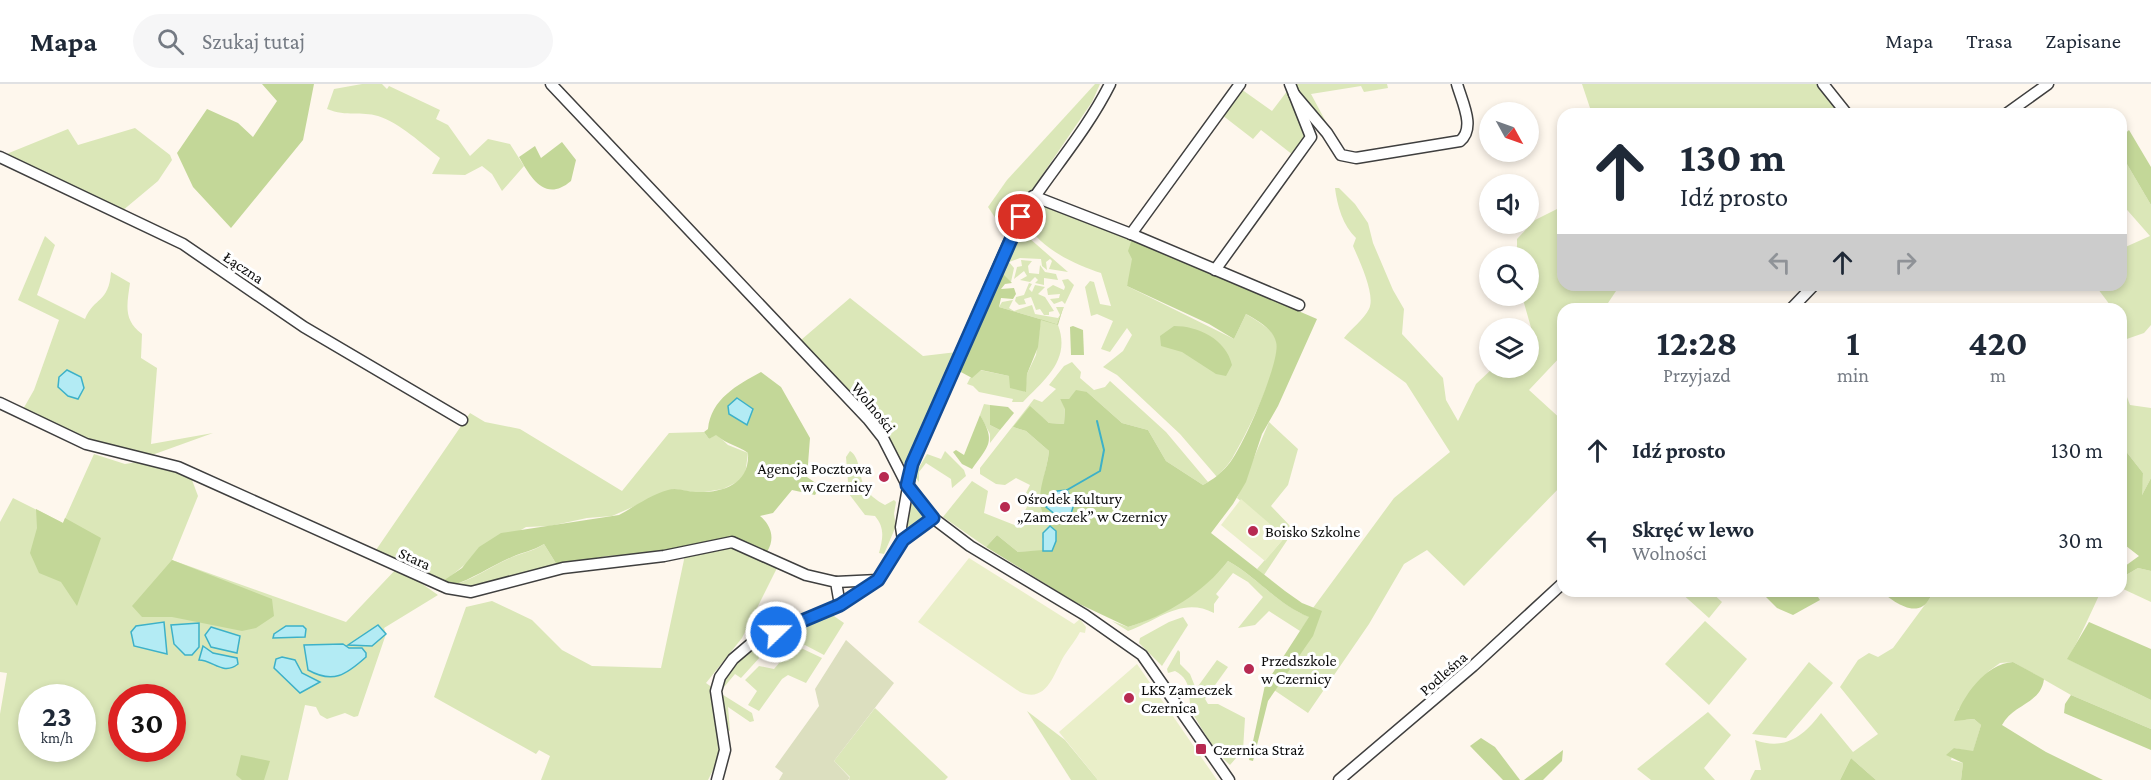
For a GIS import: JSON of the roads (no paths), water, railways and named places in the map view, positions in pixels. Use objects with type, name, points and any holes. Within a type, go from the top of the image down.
[{"type":"street","name":"Wolności","points":[[551,84],[868,418],[883,438],[907,485],[933,518],[970,546],[1085,615],[1142,655],[1230,780]]},
{"type":"street","points":[[903,540],[901,527],[912,464],[1018,222],[1099,106],[1110,84]]},
{"type":"street","points":[[1131,234],[1240,84]]},
{"type":"street","points":[[1292,89],[1327,132],[1338,152],[1349,158],[1460,141],[1467,135],[1469,127],[1457,84]]},
{"type":"street","points":[[1823,84],[1842,108]]},
{"type":"street","points":[[2014,108],[2048,84]]},
{"type":"street","points":[[1292,89],[1311,137]]},
{"type":"street","points":[[1215,270],[1311,137],[1327,132]]},
{"type":"street","name":"Łączna","points":[[0,157],[183,244],[304,327],[462,420]]},
{"type":"street","points":[[1034,196],[1131,234],[1299,306]]},
{"type":"street","points":[[1797,303],[1808,291]]},
{"type":"street","name":"Stara","points":[[0,403],[86,444],[178,467],[443,586],[471,592],[563,568],[664,556],[732,542],[806,575],[836,582],[878,580]]},
{"type":"street","points":[[717,780],[724,750],[716,691],[726,668],[753,642],[840,605],[878,580],[903,540],[933,518]]},
{"type":"street","points":[[836,582],[840,605]]},
{"type":"street","name":"Podleśna","points":[[1339,780],[1473,666],[1557,589]]},
{"type":"water","points":[[67,370],[81,377],[84,388],[78,399],[68,396],[58,387],[59,377]]},
{"type":"water","points":[[737,398],[753,409],[747,425],[729,414],[728,406]]},
{"type":"water","points":[[1067,490],[1074,504],[1069,520],[1056,515],[1046,507],[1057,491]]},
{"type":"water","points":[[1050,526],[1056,531],[1056,541],[1052,551],[1043,551],[1043,533]]},
{"type":"water","points":[[164,622],[167,654],[134,646],[131,632],[136,626]]},
{"type":"water","points":[[199,623],[199,647],[192,655],[185,655],[174,644],[171,625]]},
{"type":"water","points":[[378,625],[386,634],[372,646],[348,645]]},
{"type":"water","points":[[286,626],[303,626],[306,629],[305,637],[273,638],[274,634]]},
{"type":"water","points":[[211,627],[240,636],[237,653],[211,647],[205,635]]},
{"type":"water","points":[[343,644],[349,648],[362,648],[366,657],[339,676],[325,676],[308,670],[304,645]]},
{"type":"water","points":[[203,646],[213,653],[237,658],[238,664],[223,668],[199,660]]},
{"type":"water","points":[[282,657],[295,660],[302,673],[320,682],[300,693],[274,668],[276,659]]},
{"type":"waterway","points":[[1067,490],[1100,471],[1104,450],[1097,421]]},
{"type":"place","name":"Agencja Pocztowa w Czernicy","points":[[884,477]]},
{"type":"place","name":"Ośrodek Kultury „Zameczek” w Czernicy","points":[[1005,507]]},
{"type":"place","name":"Boisko Szkolne","points":[[1253,531]]},
{"type":"place","name":"Przedszkole w Czernicy","points":[[1249,669]]},
{"type":"place","name":"LKS Zameczek Czernica","points":[[1129,698]]},
{"type":"place","name":"Czernica Straż","points":[[1201,749]]}]
